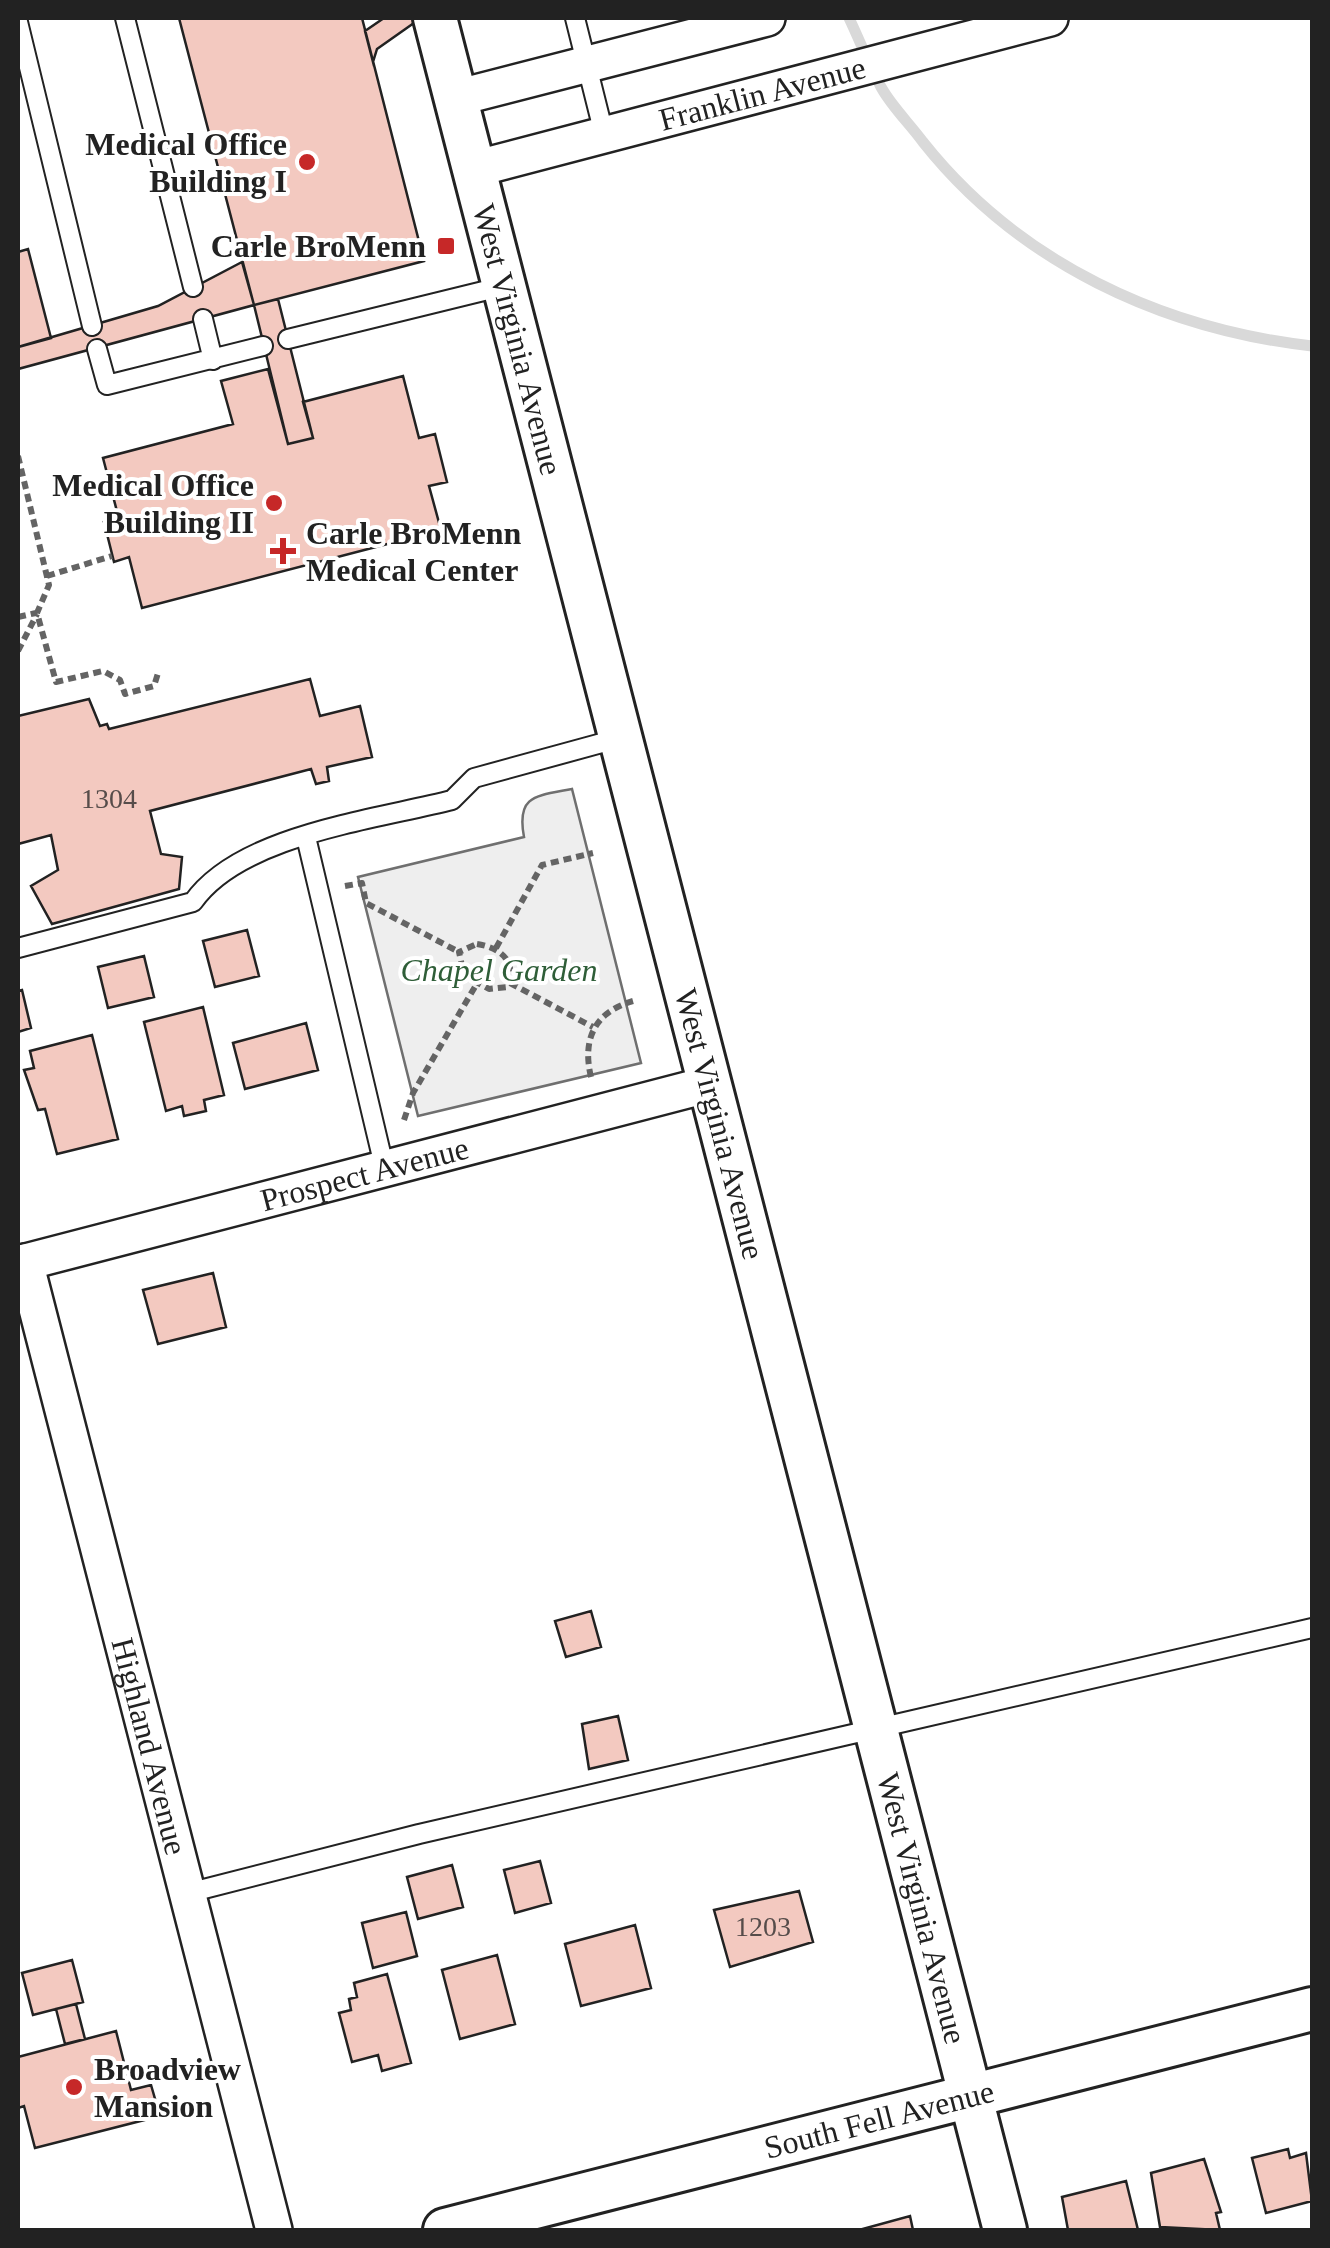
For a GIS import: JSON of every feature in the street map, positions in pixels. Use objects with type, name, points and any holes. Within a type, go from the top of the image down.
[{"type":"street","name":"West Virginia Avenue","points":[[435,18],[1005,2230]]},
{"type":"street","points":[[456,98],[767,18]]},
{"type":"street","name":"Franklin Avenue","points":[[474,169],[1050,18]]},
{"type":"street","name":"Prospect Avenue","points":[[21,1263],[710,1084]]},
{"type":"street","name":"Highland Avenue","points":[[21,1263],[274,2230]]},
{"type":"street","name":"South Fell Avenue","points":[[445,2230],[1312,2009]]},
{"type":"lane","points":[[125,18],[193,288]]},
{"type":"lane","points":[[575,18],[604,134]]},
{"type":"lane","points":[[18,22],[92,326]]},
{"type":"lane","points":[[288,340],[504,286]]},
{"type":"lane","points":[[202,319],[212,360]]},
{"type":"lane","points":[[97,348],[108,385],[263,346]]},
{"type":"lane","points":[[18,948],[193,902],[208,881],[259,848],[452,800],[474,778],[620,738]]},
{"type":"lane","points":[[306,837],[385,1170]]},
{"type":"lane","points":[[188,1893],[419,1834],[877,1732],[1312,1628]]},
{"type":"path","points":[[18,456],[49,586],[18,650]]},
{"type":"path","points":[[47,576],[112,556]]},
{"type":"path","points":[[18,616],[37,612]]},
{"type":"path","points":[[37,612],[56,682],[103,671],[120,680],[125,694],[154,686],[160,670]]},
{"type":"path","points":[[496,948],[542,865],[594,853]]},
{"type":"path","points":[[318,892],[362,882],[366,904],[459,952],[464,974],[476,985],[498,990],[510,983]]},
{"type":"path","points":[[459,952],[477,944],[496,948],[506,956],[510,983]]},
{"type":"path","points":[[510,983],[593,1028]]},
{"type":"path","points":[[405,1124],[404,1116],[413,1094],[476,985]]},
{"type":"path","points":[[591,1077],[587,1058],[593,1028],[606,1013],[633,1001]]},
{"type":"green space","name":"Chapel Garden","points":[[572,789],[641,1063],[418,1116],[358,877],[524,837],[526,805],[539,796]]},
{"type":"building","name":"Medical Office Building I","points":[[179,18],[362,18],[424,261],[254,305]]},
{"type":"building","points":[[384,18],[421,18],[377,49],[373,62],[365,31]]},
{"type":"building","points":[[28,249],[51,338],[18,347],[18,252]]},
{"type":"building","points":[[242,262],[254,305],[18,369],[18,347],[158,306]]},
{"type":"building","points":[[278,299],[313,438],[288,444],[254,305]]},
{"type":"building","name":"Medical Office Building II","points":[[268,369],[288,444],[313,438],[303,402],[403,376],[419,438],[435,434],[447,482],[429,486],[441,530],[142,608],[129,557],[114,562],[104,522],[119,519],[103,458],[233,424],[221,381]]},
{"type":"building","name":"Carle BroMenn Medical Center","points":[[310,679],[320,716],[360,706],[372,757],[327,767],[329,781],[316,784],[311,769],[150,811],[161,854],[182,857],[179,889],[52,924],[31,886],[58,870],[51,835],[18,844],[18,716],[89,699],[100,726],[107,724],[109,729]]},
{"type":"building","points":[[247,930],[259,976],[215,987],[203,941]]},
{"type":"building","points":[[144,956],[154,997],[108,1008],[98,967]]},
{"type":"building","points":[[22,990],[31,1028],[18,1032],[18,991]]},
{"type":"building","points":[[203,1007],[224,1095],[204,1100],[206,1111],[184,1116],[182,1106],[166,1111],[144,1022]]},
{"type":"building","points":[[306,1023],[318,1070],[245,1089],[233,1043]]},
{"type":"building","points":[[92,1035],[118,1139],[57,1154],[45,1109],[38,1110],[24,1070],[34,1068],[30,1051]]},
{"type":"building","points":[[213,1273],[226,1327],[158,1344],[143,1290]]},
{"type":"building","points":[[591,1611],[601,1647],[566,1657],[555,1621]]},
{"type":"building","points":[[618,1716],[628,1760],[589,1769],[582,1724]]},
{"type":"building","points":[[540,1861],[551,1903],[515,1913],[504,1870]]},
{"type":"building","points":[[452,1865],[463,1907],[418,1919],[407,1877]]},
{"type":"building","points":[[799,1891],[813,1942],[730,1967],[714,1910]]},
{"type":"building","points":[[406,1912],[417,1956],[373,1968],[362,1923]]},
{"type":"building","points":[[635,1925],[651,1988],[581,2006],[565,1944]]},
{"type":"building","points":[[497,1955],[515,2024],[460,2039],[442,1970]]},
{"type":"building","points":[[72,1960],[83,2002],[33,2015],[22,1973]]},
{"type":"building","points":[[387,1974],[411,2063],[382,2071],[378,2055],[352,2062],[339,2013],[351,2010],[349,1999],[357,1997],[354,1983]]},
{"type":"building","points":[[76,2004],[85,2039],[65,2044],[56,2009]]},
{"type":"building","name":"Broadview Mansion","points":[[116,2031],[131,2090],[151,2085],[160,2116],[35,2148],[24,2106],[18,2108],[18,2057]]},
{"type":"building","points":[[1288,2149],[1290,2158],[1306,2153],[1312,2201],[1266,2213],[1252,2158]]},
{"type":"building","points":[[1204,2159],[1221,2212],[1216,2213],[1220,2230],[1160,2227],[1151,2173]]},
{"type":"building","points":[[1126,2181],[1138,2230],[1068,2230],[1062,2197]]},
{"type":"building","points":[[910,2216],[913,2230],[859,2230]]},
{"type":"waterway","points":[[849,18],[890,102],[961,185],[1003,223],[1097,283],[1148,306],[1201,324],[1312,346]]},
{"type":"place","name":"Medical Office Building I","points":[[307,162]]},
{"type":"place","name":"Carle BroMenn","points":[[446,246]]},
{"type":"place","name":"Medical Office Building II","points":[[274,503]]},
{"type":"place","name":"Carle BroMenn Medical Center","points":[[283,551]]},
{"type":"place","name":"Broadview Mansion","points":[[74,2087]]}]
